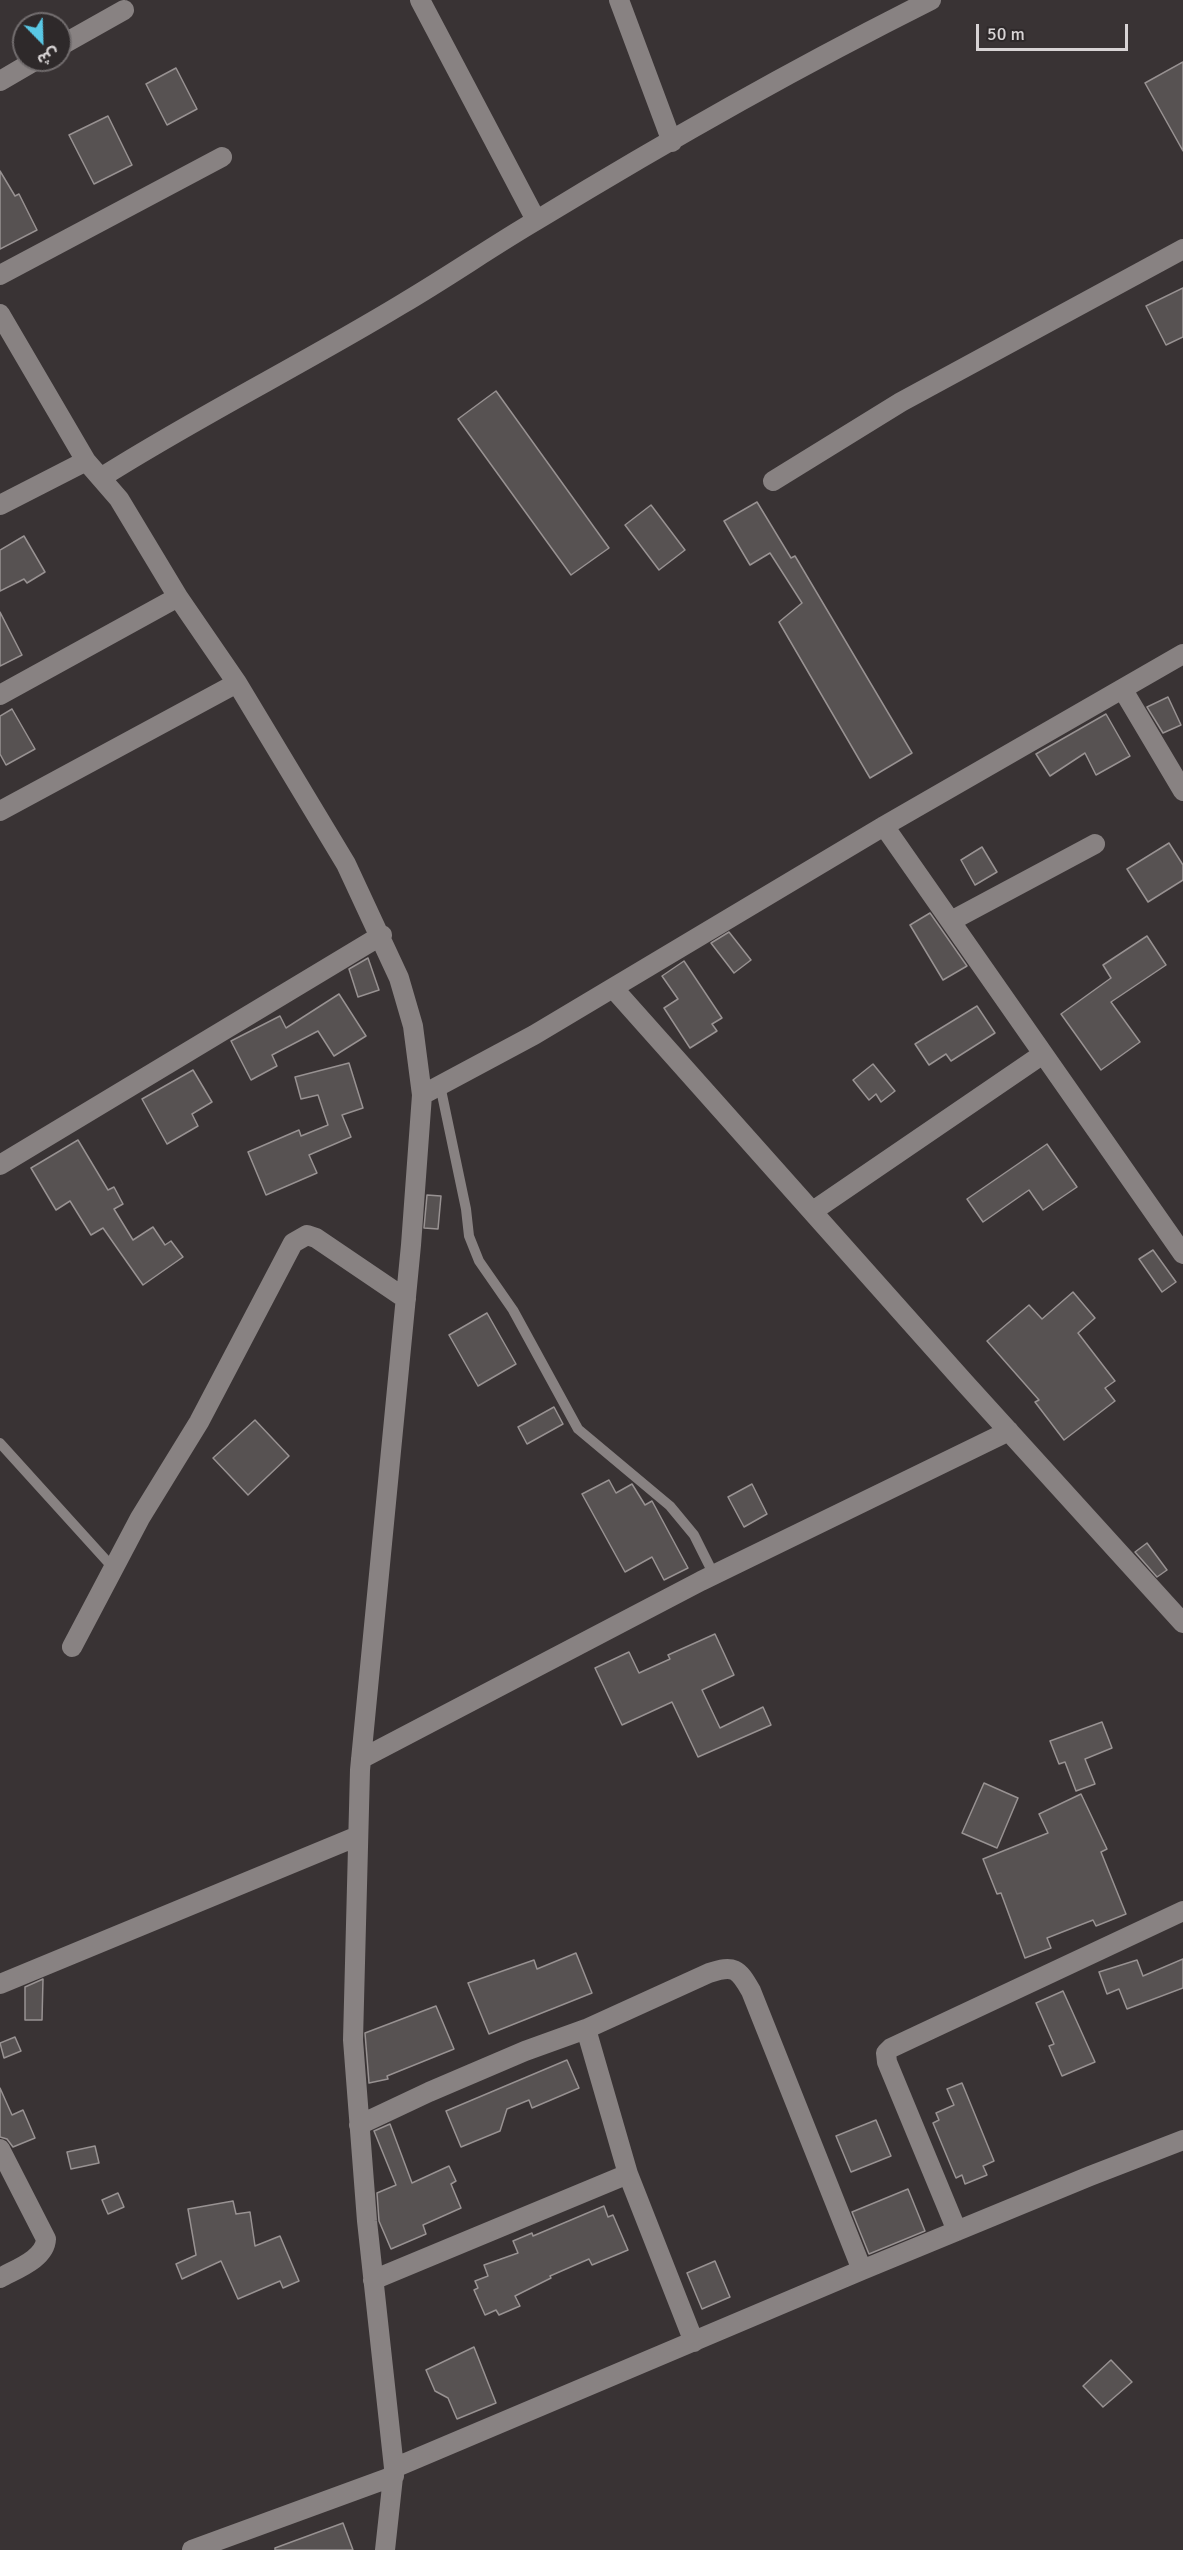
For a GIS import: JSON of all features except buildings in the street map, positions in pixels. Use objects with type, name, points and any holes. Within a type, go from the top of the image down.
[{"type":"street","points":[[420,0],[536,220]]},
{"type":"street","points":[[619,0],[672,142]]},
{"type":"street","points":[[102,477],[158,442],[399,306],[536,220],[825,54],[932,0]]},
{"type":"street","points":[[72,39],[124,10]]},
{"type":"street","points":[[0,81],[15,72]]},
{"type":"street","points":[[0,275],[222,157]]},
{"type":"street","points":[[773,481],[901,402],[1183,249]]},
{"type":"street","points":[[0,314],[86,461],[119,499],[178,597],[237,683],[346,864],[382,935],[399,978],[412,1026],[422,1095],[406,1299],[361,1759],[353,2040],[373,2280],[394,2472],[386,2550]]},
{"type":"street","points":[[0,505],[86,461]]},
{"type":"street","points":[[0,695],[178,597]]},
{"type":"street","points":[[422,1095],[534,1035],[884,826],[1183,654]]},
{"type":"street","points":[[0,812],[237,683]]},
{"type":"street","points":[[1123,690],[1183,791]]},
{"type":"street","points":[[884,826],[1183,1254]]},
{"type":"street","points":[[951,921],[1095,844]]},
{"type":"street","points":[[0,1165],[382,935]]},
{"type":"street","points":[[613,988],[1183,1623]]},
{"type":"street","points":[[813,1211],[1043,1054]]},
{"type":"street","points":[[72,1647],[115,1570],[140,1518],[199,1422],[293,1243],[307,1235],[316,1238],[406,1299]]},
{"type":"street","points":[[361,1759],[714,1575],[1009,1431]]},
{"type":"street","points":[[0,1984],[358,1836]]},
{"type":"street","points":[[957,2231],[886,2062],[886,2053],[891,2048],[1183,1911]]},
{"type":"street","points":[[359,2125],[525,2050],[586,2030],[709,1973],[726,1968],[735,1969],[742,1975],[862,2270]]},
{"type":"street","points":[[586,2030],[628,2174],[694,2342]]},
{"type":"street","points":[[192,2550],[394,2472],[862,2270],[1183,2140]]},
{"type":"street","points":[[0,2149],[46,2239],[46,2247],[41,2254],[0,2278]]},
{"type":"street","points":[[373,2280],[628,2174]]},
{"type":"lane","points":[[440,1085],[466,1209],[469,1236],[479,1261],[513,1310],[578,1429],[669,1506],[694,1535],[714,1575]]},
{"type":"lane","points":[[0,1443],[115,1570]]}]
